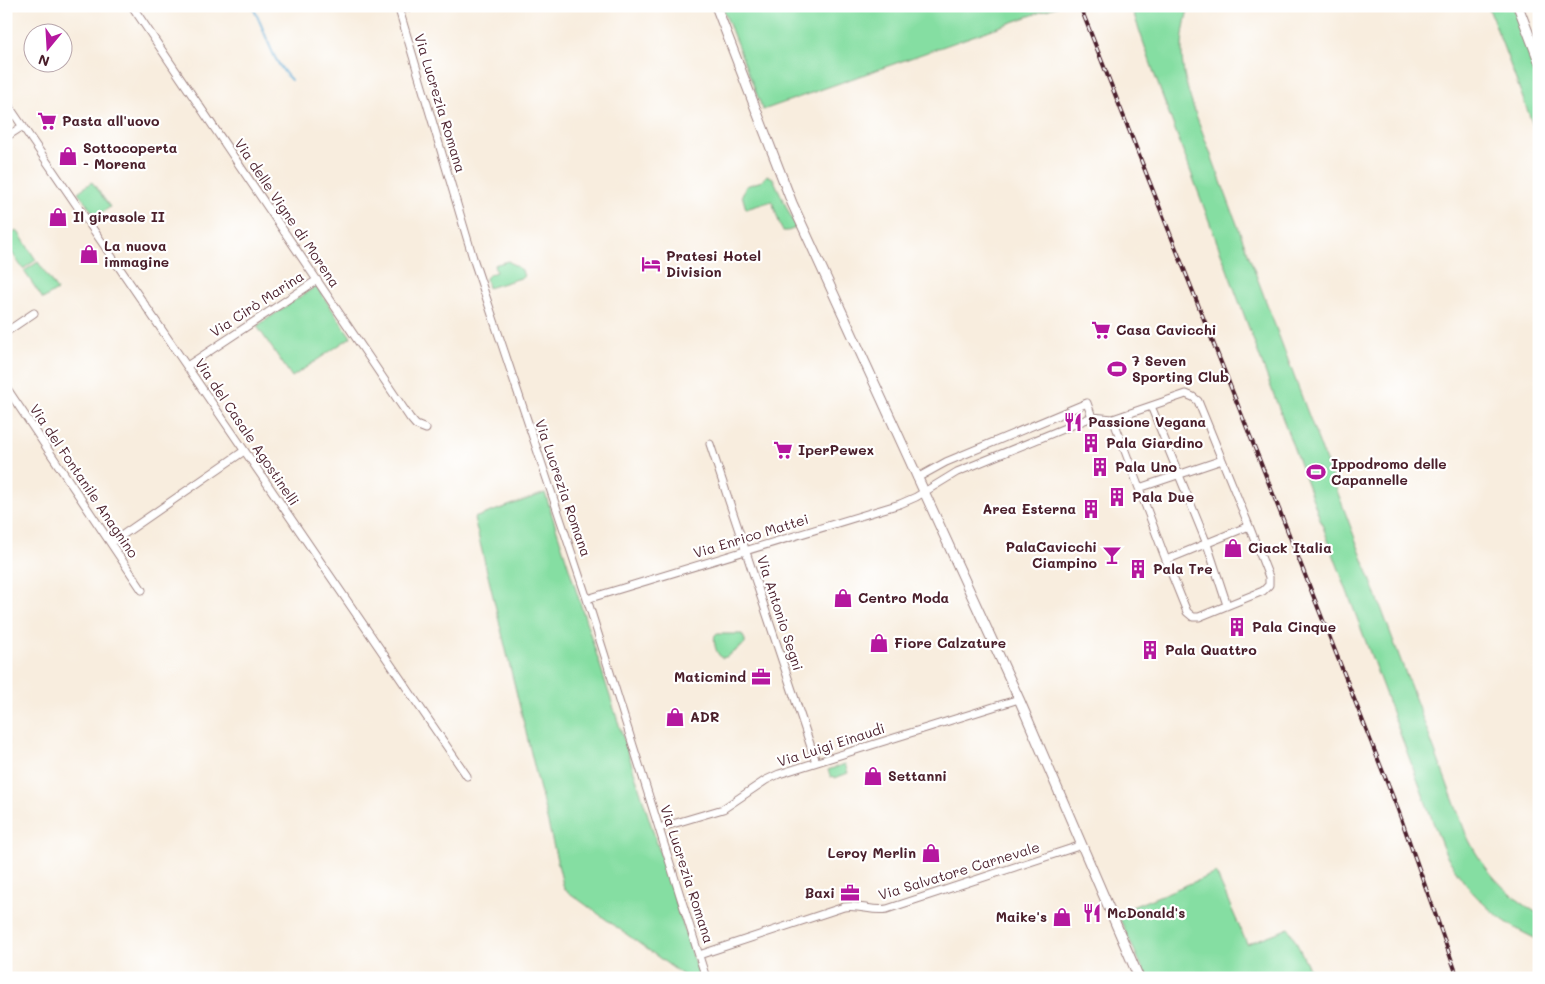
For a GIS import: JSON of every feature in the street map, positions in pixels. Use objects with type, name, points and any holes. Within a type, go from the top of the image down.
[{"type":"street","name":"Via delle Vigne di Morena","points":[[132,6],[411,420],[416,425],[426,429]]},
{"type":"street","points":[[398,9],[414,6]]},
{"type":"street","points":[[716,6],[792,203],[917,478],[922,493],[1018,699],[1140,978]]},
{"type":"street","points":[[1518,6],[1539,61]]},
{"type":"street","name":"Via Lucrezia Romana","points":[[398,9],[473,258],[587,600],[706,978]]},
{"type":"street","name":"Via del Casale Agostinelli","points":[[6,102],[467,776]]},
{"type":"street","points":[[6,137],[23,126]]},
{"type":"street","name":"Via Cirò Marina","points":[[186,366],[317,280]]},
{"type":"street","points":[[6,332],[34,313]]},
{"type":"street","name":"Via del Fontanile Anagnino","points":[[6,387],[142,590]]},
{"type":"street","points":[[917,478],[946,462],[1087,403],[1092,417],[1113,419],[1183,394],[1194,396],[1199,403],[1269,576],[1269,585],[1265,590],[1199,617],[1189,615],[1166,560],[1113,419]]},
{"type":"street","points":[[1151,406],[1207,544],[1227,605]]},
{"type":"street","name":"Via Enrico Mattei","points":[[587,600],[900,504],[957,472],[1092,417]]},
{"type":"street","name":"Via Antonio Segni","points":[[710,444],[816,762]]},
{"type":"street","points":[[111,544],[244,451]]},
{"type":"street","points":[[1139,488],[1222,460]]},
{"type":"street","points":[[1166,560],[1249,526]]},
{"type":"street","name":"Via Luigi Einaudi","points":[[659,828],[720,810],[772,777],[1018,699]]},
{"type":"street","name":"Via Salvatore Carnevale","points":[[699,955],[846,906],[859,906],[875,910],[887,909],[1082,845]]},
{"type":"green space","points":[[722,6],[1058,6],[763,110]]},
{"type":"green space","name":"Ippodromo delle Capannelle","points":[[1131,6],[1189,6],[1183,36],[1182,61],[1196,115],[1466,834],[1479,858],[1496,880],[1516,899],[1539,914],[1539,940],[1509,924],[1482,902],[1460,876],[1442,846],[1155,76]]},
{"type":"green space","points":[[1488,6],[1513,6],[1539,77],[1539,141]]},
{"type":"green space","points":[[767,175],[773,178],[796,228],[783,231],[772,201],[746,209],[742,195],[746,186],[762,181]]},
{"type":"green space","points":[[92,182],[110,207],[96,217],[78,192]]},
{"type":"green space","points":[[17,230],[36,260],[23,269],[6,244],[6,237]]},
{"type":"green space","points":[[508,261],[522,270],[524,277],[488,288],[486,278],[496,272],[494,265]]},
{"type":"green space","points":[[38,262],[57,290],[43,299],[24,271]]},
{"type":"green space","points":[[316,286],[351,337],[292,377],[257,326]]},
{"type":"green space","points":[[545,493],[700,978],[687,978],[564,889],[474,518]]},
{"type":"green space","points":[[718,634],[742,634],[745,644],[722,658],[718,654],[714,638]]},
{"type":"green space","points":[[845,764],[848,773],[835,778],[834,776],[831,777],[828,770]]},
{"type":"green space","points":[[1216,873],[1247,944],[1289,928],[1314,978],[1147,978],[1117,913]]},
{"type":"waterway","points":[[252,6],[273,53],[291,80]]},
{"type":"railway","points":[[1080,6],[1398,810],[1458,978]]},
{"type":"place","name":"Pasta all'uovo","points":[[47,121]]},
{"type":"place","name":"Sottocoperta - Morena","points":[[68,156]]},
{"type":"place","name":"Il girasole II","points":[[58,217]]},
{"type":"place","name":"La nuova immagine","points":[[89,254]]},
{"type":"place","name":"Pratesi Hotel Division","points":[[651,264]]},
{"type":"place","name":"Casa Cavicchi","points":[[1101,330]]},
{"type":"place","name":"7 Seven Sporting Club","points":[[1117,369]]},
{"type":"place","name":"Passione Vegana","points":[[1073,422]]},
{"type":"place","name":"Pala Giardino","points":[[1091,443]]},
{"type":"place","name":"IperPewex","points":[[783,450]]},
{"type":"place","name":"Pala Uno","points":[[1100,467]]},
{"type":"place","name":"Ippodromo delle Capannelle","points":[[1316,472]]},
{"type":"place","name":"Pala Due","points":[[1117,497]]},
{"type":"place","name":"Area Esterna","points":[[1091,509]]},
{"type":"place","name":"Ciack Italia","points":[[1233,548]]},
{"type":"place","name":"PalaCavicchi Ciampino","points":[[1112,555]]},
{"type":"place","name":"Pala Tre","points":[[1138,569]]},
{"type":"place","name":"Centro Moda","points":[[843,598]]},
{"type":"place","name":"Pala Cinque","points":[[1237,627]]},
{"type":"place","name":"Fiore Calzature","points":[[879,643]]},
{"type":"place","name":"Pala Quattro","points":[[1150,650]]},
{"type":"place","name":"Maticmind","points":[[761,677]]},
{"type":"place","name":"ADR","points":[[675,717]]},
{"type":"place","name":"Settanni","points":[[873,776]]},
{"type":"place","name":"Leroy Merlin","points":[[931,853]]},
{"type":"place","name":"Baxi","points":[[850,893]]},
{"type":"place","name":"McDonald's","points":[[1092,913]]},
{"type":"place","name":"Maike's","points":[[1062,917]]}]
